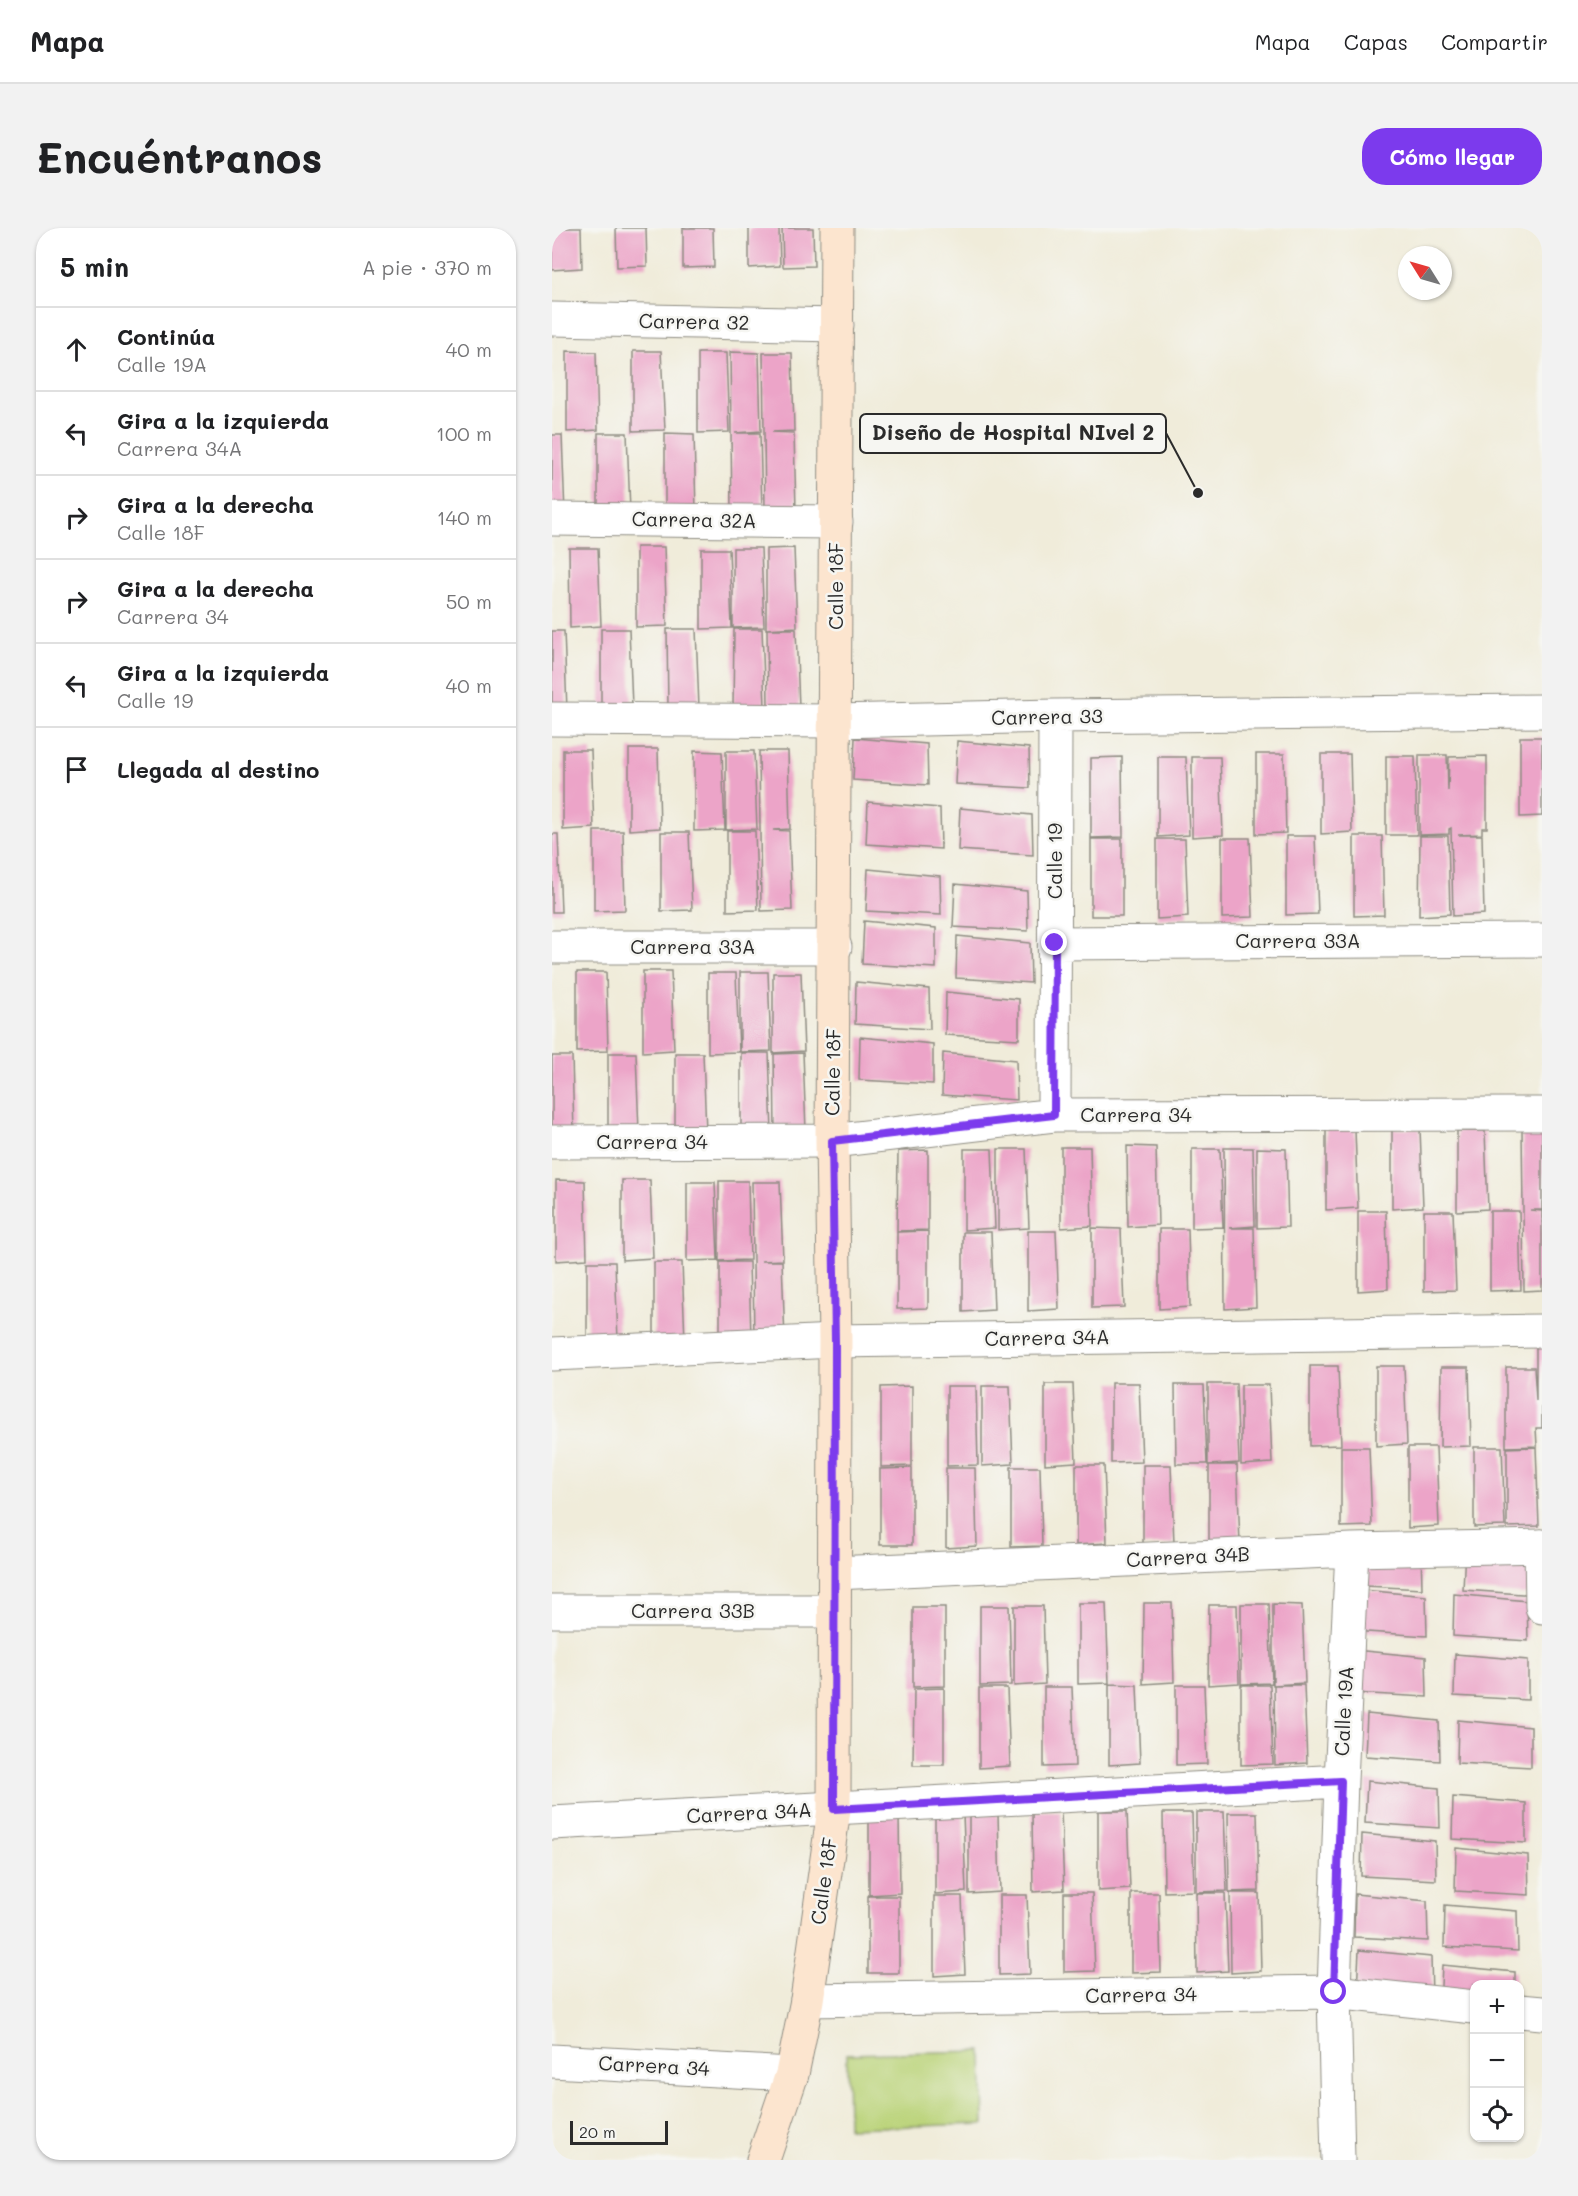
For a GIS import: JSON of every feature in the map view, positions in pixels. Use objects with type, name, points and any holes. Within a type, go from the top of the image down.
[{"type":"street","name":"Calle 18F","points":[[763,2160],[792,2074],[807,2000],[834,1809],[835,1341],[832,1141],[835,946],[837,228]]},
{"type":"street","name":"Carrera 32","points":[[552,319],[837,325]]},
{"type":"street","name":"Carrera 32A","points":[[552,519],[836,522]]},
{"type":"street","name":"Carrera 33","points":[[552,719],[835,721],[1055,716],[1542,711]]},
{"type":"street","name":"Calle 19","points":[[1054,1115],[1055,716]]},
{"type":"street","name":"Carrera 33A","points":[[1055,943],[1542,940]]},
{"type":"street","name":"Carrera 33A","points":[[552,947],[835,946]]},
{"type":"street","name":"Carrera 34","points":[[552,1142],[832,1141],[1054,1115],[1542,1114]]},
{"type":"street","name":"Carrera 34A","points":[[552,1354],[835,1341],[1542,1331]]},
{"type":"street","name":"Carrera 34B","points":[[834,1573],[1352,1550],[1541,1546]]},
{"type":"street","points":[[1541,1546],[1542,1606]]},
{"type":"street","name":"Calle 19A","points":[[1338,2160],[1334,1992],[1352,1550]]},
{"type":"street","name":"Carrera 33B","points":[[552,1611],[834,1611]]},
{"type":"street","name":"Carrera 34A","points":[[552,1823],[1341,1781]]},
{"type":"street","name":"Carrera 34","points":[[807,2000],[1334,1992],[1470,2007]]},
{"type":"street","points":[[1524,2011],[1542,2013]]},
{"type":"street","name":"Carrera 34","points":[[552,2061],[792,2074]]},
{"type":"green space","points":[[982,2051],[984,2124],[848,2128],[847,2054]]},
{"type":"building","points":[[552,228],[581,228],[582,268],[552,270]]},
{"type":"building","points":[[616,228],[646,228],[647,266],[617,267]]},
{"type":"building","points":[[683,228],[713,228],[714,267],[683,268]]},
{"type":"building","points":[[749,228],[779,228],[780,266],[749,268]]},
{"type":"building","points":[[782,228],[813,228],[814,266],[783,267]]},
{"type":"building","points":[[567,351],[596,352],[598,430],[567,432]]},
{"type":"building","points":[[633,351],[661,351],[665,430],[633,431]]},
{"type":"building","points":[[730,352],[759,353],[761,431],[735,433],[760,433],[762,512],[732,513]]},
{"type":"building","points":[[698,353],[726,353],[729,432],[698,433]]},
{"type":"building","points":[[763,353],[792,353],[794,431],[772,432],[794,433],[796,511],[765,513]]},
{"type":"building","points":[[598,433],[627,433],[630,511],[598,513]]},
{"type":"building","points":[[665,433],[694,434],[696,512],[665,514]]},
{"type":"building","points":[[552,435],[562,435],[565,514],[552,514]]},
{"type":"building","points":[[636,547],[664,547],[667,626],[636,627]]},
{"type":"building","points":[[569,548],[598,548],[601,626],[570,628]]},
{"type":"building","points":[[733,548],[761,548],[764,627],[733,628]]},
{"type":"building","points":[[794,548],[797,627],[766,629],[766,549]]},
{"type":"building","points":[[701,549],[729,549],[732,628],[701,629]]},
{"type":"building","points":[[601,629],[629,629],[632,707],[601,709]]},
{"type":"building","points":[[667,629],[696,629],[699,708],[668,709]]},
{"type":"building","points":[[734,629],[762,629],[765,707],[733,709]]},
{"type":"building","points":[[767,629],[796,629],[799,707],[768,709]]},
{"type":"building","points":[[552,631],[564,631],[567,710],[552,711]]},
{"type":"building","points":[[1520,737],[1542,737],[1542,816],[1520,817]]},
{"type":"building","points":[[855,738],[927,744],[928,785],[853,780]]},
{"type":"building","points":[[957,741],[1029,748],[1030,788],[955,784]]},
{"type":"building","points":[[629,749],[658,749],[660,828],[629,830]]},
{"type":"building","points":[[563,750],[591,750],[594,828],[563,830]]},
{"type":"building","points":[[694,751],[722,752],[725,830],[694,831]]},
{"type":"building","points":[[726,751],[754,751],[757,829],[726,830]]},
{"type":"building","points":[[759,751],[788,751],[790,829],[773,830],[789,831],[792,910],[761,911]]},
{"type":"building","points":[[1256,754],[1284,754],[1286,833],[1256,834]]},
{"type":"building","points":[[1321,754],[1350,754],[1352,832],[1321,834]]},
{"type":"building","points":[[1419,755],[1447,755],[1448,791],[1449,757],[1487,756],[1487,828],[1482,828],[1482,834],[1458,835],[1482,835],[1484,914],[1453,916],[1451,828],[1449,834],[1419,835]]},
{"type":"building","points":[[1386,756],[1415,756],[1417,835],[1386,835]]},
{"type":"building","points":[[1122,757],[1123,837],[1091,838],[1091,758]]},
{"type":"building","points":[[1158,757],[1186,757],[1189,835],[1158,837]]},
{"type":"building","points":[[1192,757],[1220,757],[1223,835],[1192,837]]},
{"type":"building","points":[[868,802],[940,808],[941,849],[866,844]]},
{"type":"building","points":[[960,808],[1032,815],[1033,855],[958,850]]},
{"type":"building","points":[[594,831],[623,831],[625,910],[594,911]]},
{"type":"building","points":[[727,831],[755,831],[758,910],[727,911]]},
{"type":"building","points":[[661,832],[689,832],[692,910],[661,911]]},
{"type":"building","points":[[552,834],[558,834],[561,912],[552,912]]},
{"type":"building","points":[[1286,836],[1315,836],[1318,914],[1286,915]]},
{"type":"building","points":[[1354,836],[1382,836],[1384,915],[1354,916]]},
{"type":"building","points":[[1420,836],[1448,836],[1450,914],[1419,916]]},
{"type":"building","points":[[1222,838],[1250,838],[1253,917],[1222,918]]},
{"type":"building","points":[[1091,839],[1122,839],[1122,916],[1091,916]]},
{"type":"building","points":[[1157,839],[1185,839],[1188,917],[1157,919]]},
{"type":"building","points":[[868,869],[940,876],[941,915],[866,911]]},
{"type":"building","points":[[955,884],[1027,891],[1028,931],[953,927]]},
{"type":"building","points":[[864,921],[936,928],[936,968],[862,964]]},
{"type":"building","points":[[957,936],[1030,943],[1031,983],[956,978]]},
{"type":"building","points":[[643,971],[671,971],[674,1050],[643,1052]]},
{"type":"building","points":[[577,972],[606,972],[608,1051],[577,1052]]},
{"type":"building","points":[[740,972],[768,972],[771,1051],[740,1052]]},
{"type":"building","points":[[708,973],[736,973],[739,1052],[708,1053]]},
{"type":"building","points":[[773,973],[801,973],[804,1051],[773,1053]]},
{"type":"building","points":[[856,982],[929,989],[930,1029],[855,1024]]},
{"type":"building","points":[[946,992],[1019,999],[1019,1039],[945,1035]]},
{"type":"building","points":[[860,1037],[933,1044],[933,1084],[859,1080]]},
{"type":"building","points":[[608,1053],[636,1053],[639,1132],[608,1133]]},
{"type":"building","points":[[675,1053],[703,1053],[706,1132],[675,1133]]},
{"type":"building","points":[[741,1053],[769,1053],[772,1132],[741,1133]]},
{"type":"building","points":[[803,1053],[806,1131],[775,1133],[774,1054]]},
{"type":"building","points":[[943,1053],[1016,1060],[1017,1100],[942,1095]]},
{"type":"building","points":[[552,1056],[572,1056],[574,1134],[552,1135]]},
{"type":"building","points":[[1326,1129],[1355,1130],[1358,1208],[1326,1210]]},
{"type":"building","points":[[1392,1129],[1420,1129],[1423,1207],[1392,1209]]},
{"type":"building","points":[[1522,1130],[1542,1130],[1542,1210],[1530,1210],[1542,1211],[1542,1290],[1524,1291]]},
{"type":"building","points":[[1457,1131],[1485,1131],[1488,1209],[1457,1211]]},
{"type":"building","points":[[1127,1146],[1156,1147],[1158,1225],[1128,1227]]},
{"type":"building","points":[[1061,1147],[1090,1147],[1092,1226],[1061,1228]]},
{"type":"building","points":[[1224,1148],[1253,1148],[1255,1226],[1229,1228],[1254,1228],[1256,1307],[1225,1309]]},
{"type":"building","points":[[1257,1148],[1286,1149],[1288,1227],[1257,1228]]},
{"type":"building","points":[[964,1149],[992,1149],[995,1228],[964,1230]]},
{"type":"building","points":[[998,1149],[1026,1149],[1029,1228],[998,1230]]},
{"type":"building","points":[[1192,1149],[1220,1149],[1223,1227],[1192,1228]]},
{"type":"building","points":[[928,1150],[928,1230],[897,1231],[898,1151]]},
{"type":"building","points":[[556,1180],[585,1181],[587,1259],[556,1261]]},
{"type":"building","points":[[622,1180],[650,1180],[653,1258],[622,1260]]},
{"type":"building","points":[[719,1181],[748,1181],[750,1260],[719,1261]]},
{"type":"building","points":[[687,1182],[715,1182],[718,1260],[687,1261]]},
{"type":"building","points":[[752,1182],[780,1182],[783,1260],[761,1261],[782,1261],[785,1340],[754,1342]]},
{"type":"building","points":[[1358,1211],[1386,1211],[1388,1289],[1358,1291]]},
{"type":"building","points":[[1424,1211],[1453,1211],[1456,1290],[1424,1291]]},
{"type":"building","points":[[1490,1211],[1519,1211],[1521,1290],[1490,1291]]},
{"type":"building","points":[[1092,1228],[1121,1229],[1124,1307],[1092,1308]]},
{"type":"building","points":[[1159,1229],[1188,1229],[1190,1307],[1159,1309]]},
{"type":"building","points":[[928,1231],[928,1308],[897,1309],[897,1232]]},
{"type":"building","points":[[1028,1231],[1056,1231],[1059,1309],[1028,1311]]},
{"type":"building","points":[[963,1232],[991,1232],[994,1310],[963,1312]]},
{"type":"building","points":[[587,1262],[615,1262],[618,1340],[587,1342]]},
{"type":"building","points":[[654,1262],[682,1262],[685,1341],[654,1342]]},
{"type":"building","points":[[720,1262],[749,1262],[751,1340],[720,1342]]},
{"type":"building","points":[[1536,1347],[1542,1347],[1542,1428],[1536,1428],[1537,1446],[1506,1447],[1506,1367],[1534,1367],[1536,1401]]},
{"type":"building","points":[[1310,1366],[1338,1366],[1341,1445],[1310,1446]]},
{"type":"building","points":[[1376,1366],[1404,1366],[1407,1444],[1376,1446]]},
{"type":"building","points":[[1441,1367],[1469,1367],[1471,1446],[1440,1447]]},
{"type":"building","points":[[1111,1383],[1139,1383],[1142,1462],[1111,1463]]},
{"type":"building","points":[[1045,1384],[1073,1384],[1076,1462],[1045,1464]]},
{"type":"building","points":[[1208,1384],[1236,1384],[1239,1463],[1208,1465]]},
{"type":"building","points":[[1175,1385],[1204,1385],[1207,1464],[1176,1464]]},
{"type":"building","points":[[1241,1385],[1269,1385],[1272,1463],[1241,1465]]},
{"type":"building","points":[[912,1386],[912,1466],[881,1467],[881,1387]]},
{"type":"building","points":[[947,1386],[976,1386],[978,1465],[947,1466]]},
{"type":"building","points":[[982,1386],[1010,1386],[1013,1464],[982,1466]]},
{"type":"building","points":[[1341,1447],[1369,1447],[1372,1526],[1341,1527]]},
{"type":"building","points":[[1408,1447],[1436,1447],[1439,1526],[1408,1528]]},
{"type":"building","points":[[1474,1447],[1502,1447],[1505,1526],[1474,1527]]},
{"type":"building","points":[[1536,1447],[1539,1526],[1507,1527],[1507,1448]]},
{"type":"building","points":[[1076,1465],[1104,1465],[1107,1543],[1076,1545]]},
{"type":"building","points":[[1143,1465],[1171,1465],[1174,1544],[1143,1546]]},
{"type":"building","points":[[1209,1465],[1237,1465],[1240,1544],[1209,1545]]},
{"type":"building","points":[[1011,1467],[1040,1467],[1042,1546],[1011,1547]]},
{"type":"building","points":[[912,1468],[912,1545],[880,1545],[880,1469]]},
{"type":"building","points":[[946,1468],[975,1468],[977,1546],[946,1548]]},
{"type":"building","points":[[1349,1543],[1421,1549],[1422,1589],[1347,1585]]},
{"type":"building","points":[[1465,1548],[1538,1555],[1538,1595],[1463,1590]]},
{"type":"building","points":[[1353,1589],[1426,1596],[1427,1636],[1352,1631]]},
{"type":"building","points":[[1454,1594],[1527,1601],[1528,1641],[1453,1636]]},
{"type":"building","points":[[1078,1603],[1106,1603],[1109,1683],[1078,1684]]},
{"type":"building","points":[[1144,1603],[1172,1603],[1174,1682],[1143,1684]]},
{"type":"building","points":[[1241,1604],[1269,1604],[1272,1683],[1241,1684]]},
{"type":"building","points":[[1273,1604],[1302,1605],[1305,1683],[1273,1685]]},
{"type":"building","points":[[1209,1605],[1237,1605],[1239,1683],[1208,1685]]},
{"type":"building","points":[[980,1606],[1009,1606],[1011,1685],[980,1686]]},
{"type":"building","points":[[1014,1606],[1043,1606],[1045,1684],[1014,1686]]},
{"type":"building","points":[[913,1607],[945,1607],[945,1686],[913,1687]]},
{"type":"building","points":[[1354,1650],[1426,1657],[1427,1697],[1352,1693]]},
{"type":"building","points":[[1455,1654],[1528,1660],[1528,1700],[1454,1696]]},
{"type":"building","points":[[1109,1684],[1137,1685],[1140,1763],[1109,1765]]},
{"type":"building","points":[[1176,1685],[1204,1685],[1207,1764],[1176,1765]]},
{"type":"building","points":[[1241,1685],[1270,1685],[1273,1764],[1241,1765]]},
{"type":"building","points":[[1274,1685],[1304,1685],[1307,1763],[1275,1765]]},
{"type":"building","points":[[1044,1687],[1072,1687],[1075,1766],[1044,1767]]},
{"type":"building","points":[[944,1688],[944,1765],[913,1765],[914,1689]]},
{"type":"building","points":[[979,1688],[1007,1688],[1010,1766],[979,1768]]},
{"type":"building","points":[[1367,1714],[1439,1721],[1440,1761],[1365,1756]]},
{"type":"building","points":[[1458,1720],[1531,1727],[1531,1767],[1457,1763]]},
{"type":"building","points":[[1367,1781],[1439,1788],[1440,1828],[1365,1823]]},
{"type":"building","points":[[1453,1797],[1526,1803],[1526,1843],[1452,1839]]},
{"type":"building","points":[[1032,1811],[1061,1811],[1064,1890],[1033,1892]]},
{"type":"building","points":[[1098,1811],[1127,1811],[1130,1889],[1098,1891]]},
{"type":"building","points":[[1196,1812],[1224,1812],[1227,1891],[1196,1892]]},
{"type":"building","points":[[1163,1813],[1192,1813],[1194,1891],[1164,1892]]},
{"type":"building","points":[[1228,1813],[1257,1813],[1259,1891],[1229,1892]]},
{"type":"building","points":[[899,1814],[900,1893],[869,1895],[869,1815]]},
{"type":"building","points":[[935,1814],[963,1814],[966,1892],[935,1894]]},
{"type":"building","points":[[969,1814],[998,1814],[1000,1892],[969,1894]]},
{"type":"building","points":[[1362,1834],[1435,1841],[1436,1880],[1361,1876]]},
{"type":"building","points":[[1456,1848],[1528,1855],[1529,1895],[1455,1891]]},
{"type":"building","points":[[1064,1893],[1092,1893],[1095,1971],[1064,1972]]},
{"type":"building","points":[[1131,1893],[1159,1893],[1161,1972],[1131,1973]]},
{"type":"building","points":[[1196,1893],[1225,1893],[1228,1971],[1197,1973]]},
{"type":"building","points":[[1230,1893],[1259,1893],[1261,1971],[1231,1973]]},
{"type":"building","points":[[1355,1894],[1427,1901],[1428,1941],[1354,1937]]},
{"type":"building","points":[[999,1895],[1027,1895],[1030,1974],[999,1975]]},
{"type":"building","points":[[868,1896],[899,1896],[899,1973],[868,1973]]},
{"type":"building","points":[[934,1896],[962,1896],[965,1974],[934,1976]]},
{"type":"building","points":[[1445,1905],[1517,1911],[1518,1951],[1444,1947]]},
{"type":"building","points":[[1359,1950],[1431,1957],[1432,1996],[1357,1992]]},
{"type":"building","points":[[1442,1965],[1515,1972],[1515,1980],[1470,1980],[1470,2009],[1440,2007]]},
{"type":"place","name":"Diseño de Hospital NIvel 2","points":[[1198,493]]},
{"type":"route","points":[[1055,943],[1054,1115],[832,1141],[835,1341],[834,1809],[1341,1781],[1334,1992]]}]
